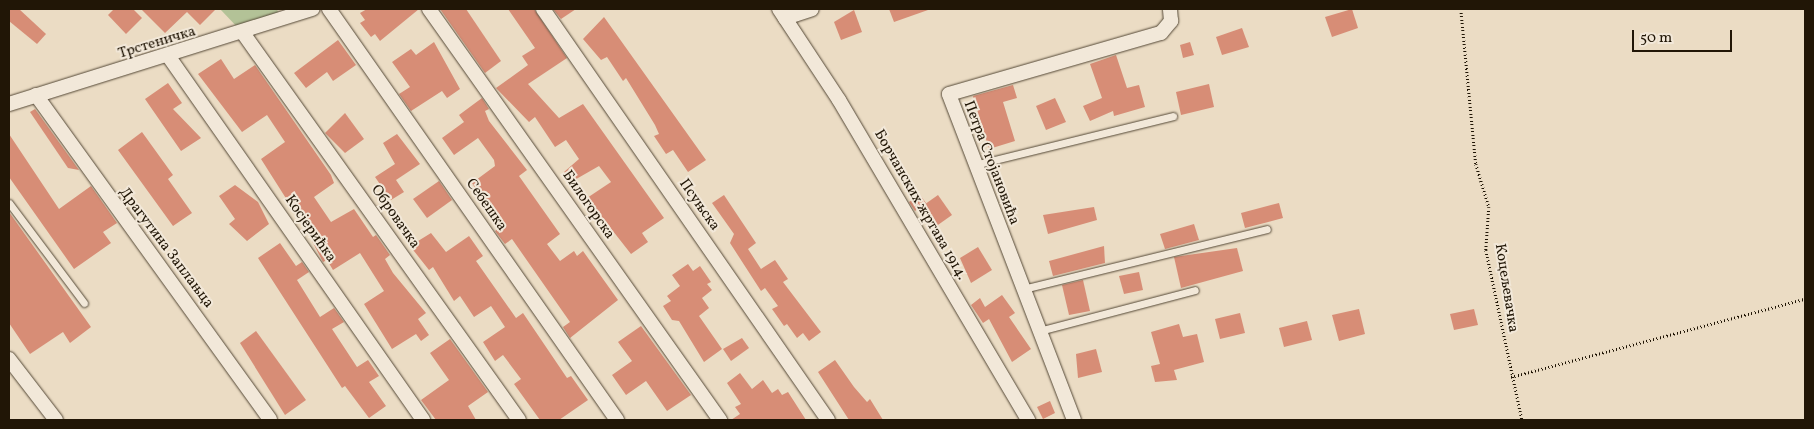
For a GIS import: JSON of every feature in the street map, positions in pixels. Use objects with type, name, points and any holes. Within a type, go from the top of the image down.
[{"type":"street","name":"Трстеничка","points":[[9,104],[169,57],[312,9]]},
{"type":"street","name":"Себешка","points":[[329,9],[617,420]]},
{"type":"street","name":"Билогорска","points":[[429,9],[720,420]]},
{"type":"street","name":"Псуњска","points":[[543,9],[828,420]]},
{"type":"street","points":[[782,14],[812,9]]},
{"type":"street","name":"Петра Стојановића","points":[[1074,420],[950,104],[954,90],[1161,33],[1171,21],[1170,9]]},
{"type":"street","name":"Борчанских жртава 1914.","points":[[782,14],[843,108],[1028,420]]},
{"type":"street","name":"Обровачка","points":[[243,33],[519,420]]},
{"type":"street","name":"Косјерићка","points":[[169,57],[423,420]]},
{"type":"street","name":"Драгутина Заплањца","points":[[36,95],[270,420]]},
{"type":"street","points":[[9,359],[56,420]]},
{"type":"lane","points":[[974,165],[1173,116]]},
{"type":"lane","points":[[9,203],[84,303]]},
{"type":"lane","points":[[1023,289],[1268,229]]},
{"type":"lane","points":[[1040,330],[1195,290]]},
{"type":"path","name":"Коцељевачка","points":[[1461,9],[1476,164],[1489,207],[1486,250],[1511,377],[1522,420]]},
{"type":"path","points":[[1511,377],[1805,299]]},
{"type":"green space","points":[[220,9],[276,9],[283,16],[240,30]]},
{"type":"building","points":[[9,9],[19,9],[46,34],[37,44],[9,21]]},
{"type":"building","points":[[114,9],[133,9],[142,18],[126,34],[108,15]]},
{"type":"building","points":[[141,9],[216,9],[200,25],[187,12],[165,33]]},
{"type":"building","points":[[367,9],[419,9],[380,41],[375,34],[371,37],[360,23],[365,20],[360,13]]},
{"type":"building","points":[[440,9],[466,9],[501,61],[485,73]]},
{"type":"building","points":[[508,9],[534,9],[567,58],[528,84],[559,118],[583,104],[664,218],[642,233],[648,242],[631,254],[587,198],[611,182],[599,166],[571,182],[564,172],[579,159],[566,140],[555,147],[535,117],[529,122],[496,88],[528,65],[522,56],[535,48]]},
{"type":"building","points":[[553,9],[576,9],[561,19]]},
{"type":"building","points":[[889,9],[928,9],[928,10],[894,22]]},
{"type":"building","points":[[1352,9],[1358,28],[1332,37],[1325,17]]},
{"type":"building","points":[[854,10],[862,32],[841,40],[834,22]]},
{"type":"building","points":[[604,17],[706,160],[688,172],[673,150],[666,154],[654,136],[659,134],[655,125],[626,78],[623,81],[607,57],[601,60],[583,39]]},
{"type":"building","points":[[1242,28],[1249,47],[1222,55],[1216,37]]},
{"type":"building","points":[[338,40],[356,65],[333,81],[327,72],[306,88],[294,73]]},
{"type":"building","points":[[434,42],[460,89],[447,98],[442,91],[411,111],[399,94],[410,87],[392,62],[411,49],[416,55]]},
{"type":"building","points":[[1190,42],[1194,55],[1183,58],[1180,45]]},
{"type":"building","points":[[1116,55],[1127,88],[1139,85],[1145,107],[1114,116],[1113,111],[1090,121],[1083,106],[1102,98],[1090,64]]},
{"type":"building","points":[[221,59],[234,79],[255,65],[331,175],[334,183],[314,197],[331,222],[354,209],[373,237],[376,235],[390,255],[385,259],[393,273],[426,313],[418,319],[429,335],[421,341],[416,334],[392,349],[364,304],[384,291],[360,253],[333,270],[327,260],[323,262],[312,241],[318,237],[306,219],[301,222],[261,159],[285,142],[267,115],[242,132],[198,74]]},
{"type":"building","points":[[168,83],[182,103],[173,109],[201,138],[181,151],[145,99]]},
{"type":"building","points":[[1209,84],[1214,107],[1181,115],[1176,92]]},
{"type":"building","points":[[1013,85],[1017,98],[1003,102],[1015,141],[989,149],[973,96]]},
{"type":"building","points":[[482,98],[489,109],[485,111],[489,121],[527,170],[519,176],[560,234],[547,244],[560,261],[574,251],[577,256],[583,251],[618,300],[570,338],[563,327],[570,322],[512,239],[505,244],[495,231],[501,227],[472,183],[495,166],[494,160],[478,138],[454,155],[442,138],[464,122],[459,115]]},
{"type":"building","points":[[1055,98],[1066,122],[1046,130],[1036,106]]},
{"type":"building","points":[[35,109],[79,170],[68,168],[30,112]]},
{"type":"building","points":[[345,113],[364,139],[345,153],[325,133]]},
{"type":"building","points":[[142,132],[173,175],[168,179],[192,213],[173,226],[118,150]]},
{"type":"building","points":[[9,134],[59,209],[91,186],[117,223],[103,232],[111,243],[74,269],[9,177]]},
{"type":"building","points":[[397,134],[420,164],[396,180],[404,192],[391,200],[375,177],[395,164],[383,143]]},
{"type":"building","points":[[439,181],[452,200],[427,218],[413,199]]},
{"type":"building","points":[[235,185],[258,202],[269,224],[247,241],[229,224],[235,219],[219,196]]},
{"type":"building","points":[[724,195],[756,243],[748,249],[761,269],[775,260],[788,279],[783,282],[821,332],[809,341],[803,333],[797,338],[787,324],[784,326],[772,309],[778,306],[765,288],[761,291],[730,243],[734,234],[712,203]]},
{"type":"building","points":[[920,195],[926,203],[915,211],[909,202]]},
{"type":"building","points":[[938,195],[952,215],[935,227],[921,207]]},
{"type":"building","points":[[1279,203],[1283,218],[1245,228],[1241,213]]},
{"type":"building","points":[[1094,207],[1097,220],[1048,234],[1043,215]]},
{"type":"building","points":[[9,212],[91,327],[70,343],[63,332],[30,354],[9,323]]},
{"type":"building","points":[[1194,224],[1199,240],[1165,249],[1160,234]]},
{"type":"building","points":[[431,233],[446,252],[469,236],[483,256],[476,261],[516,318],[523,313],[567,378],[571,376],[588,400],[559,420],[540,420],[514,384],[521,379],[503,355],[495,361],[483,342],[505,327],[491,306],[474,317],[460,296],[454,301],[433,267],[429,270],[410,246]]},
{"type":"building","points":[[280,243],[296,266],[302,262],[309,272],[297,280],[320,317],[334,308],[344,322],[332,329],[357,367],[368,360],[379,376],[369,382],[386,406],[369,418],[345,386],[342,388],[258,258]]},
{"type":"building","points":[[1104,246],[1105,263],[1053,276],[1049,261]]},
{"type":"building","points":[[978,247],[992,270],[971,283],[960,258]]},
{"type":"building","points":[[1237,248],[1243,271],[1181,288],[1174,257]]},
{"type":"building","points":[[688,264],[693,271],[700,266],[711,282],[707,284],[712,290],[702,298],[709,308],[699,316],[722,349],[704,362],[679,321],[672,320],[663,306],[671,301],[667,296],[680,286],[672,275]]},
{"type":"building","points":[[1139,272],[1143,290],[1124,294],[1119,276]]},
{"type":"building","points":[[1083,280],[1090,311],[1069,315],[1062,285]]},
{"type":"building","points":[[1002,295],[1015,313],[1009,317],[1031,349],[1012,362],[989,319],[983,323],[971,305],[980,298],[985,307]]},
{"type":"building","points":[[1359,309],[1365,334],[1339,341],[1332,315]]},
{"type":"building","points":[[1474,309],[1478,325],[1454,330],[1450,314]]},
{"type":"building","points":[[1240,313],[1245,333],[1220,339],[1215,319]]},
{"type":"building","points":[[1307,321],[1312,340],[1284,347],[1279,328]]},
{"type":"building","points":[[1179,324],[1183,337],[1197,334],[1204,362],[1174,370],[1177,380],[1155,382],[1151,366],[1160,364],[1151,332]]},
{"type":"building","points":[[641,326],[691,395],[667,411],[646,381],[626,395],[612,375],[632,361],[618,342]]},
{"type":"building","points":[[256,331],[306,400],[285,415],[240,343]]},
{"type":"building","points":[[742,338],[749,348],[731,361],[723,349]]},
{"type":"building","points":[[450,339],[488,392],[468,406],[476,420],[436,420],[421,400],[449,380],[430,353]]},
{"type":"building","points":[[1096,349],[1102,372],[1078,378],[1076,354]]},
{"type":"building","points":[[835,360],[867,402],[870,399],[883,420],[849,420],[818,372]]},
{"type":"building","points":[[740,373],[752,389],[763,380],[772,393],[778,389],[782,395],[788,392],[806,420],[731,420],[740,414],[735,407],[741,404],[727,383]]},
{"type":"building","points":[[1050,401],[1055,413],[1043,419],[1037,407]]}]
